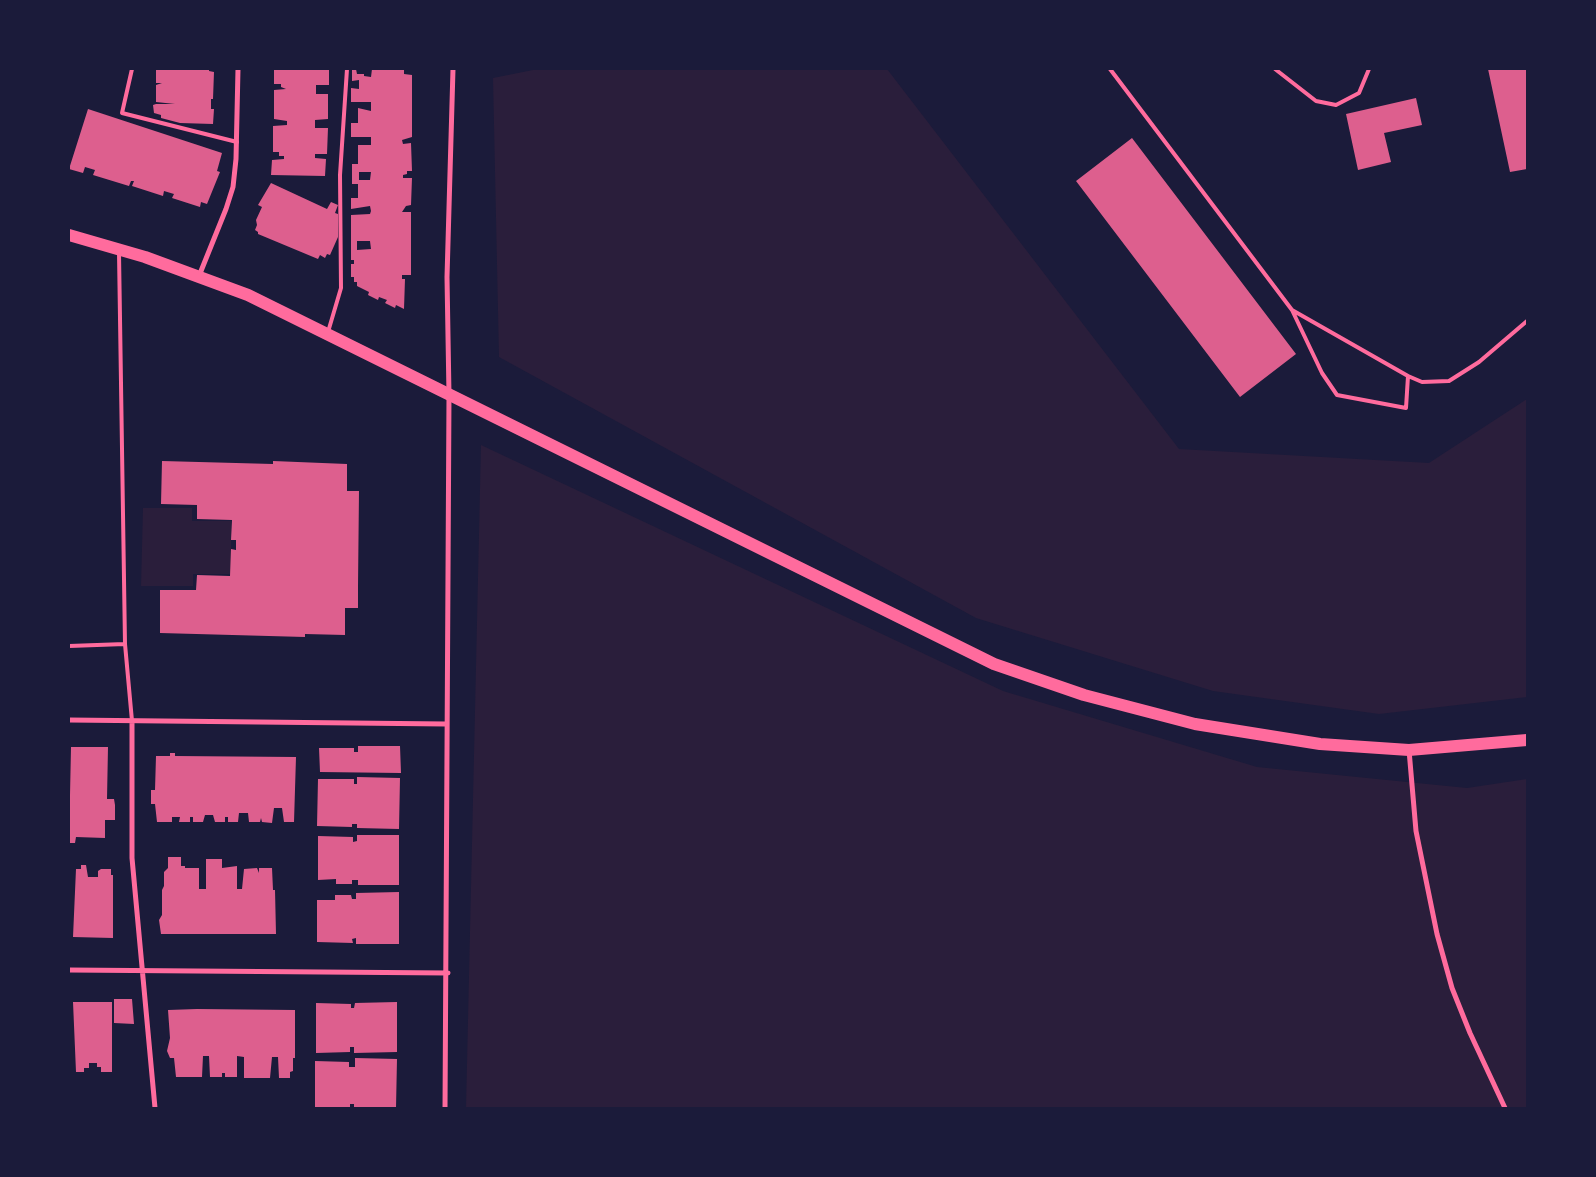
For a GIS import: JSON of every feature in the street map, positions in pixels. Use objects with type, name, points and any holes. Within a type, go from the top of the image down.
[{"type":"main road","points":[[69,235],[119,248],[248,295],[994,664],[1084,695],[1195,724],[1320,744],[1409,750],[1527,740]]},
{"type":"street","points":[[199,276],[233,187],[237,142],[238,69]]},
{"type":"street","points":[[445,1108],[448,973],[446,724],[449,395],[447,276],[453,69]]},
{"type":"street","points":[[69,720],[446,724]]},
{"type":"street","points":[[132,721],[132,858],[155,1108]]},
{"type":"street","points":[[1409,750],[1416,831],[1424,879],[1437,934],[1452,988],[1470,1034],[1505,1108]]},
{"type":"street","points":[[69,970],[448,973]]},
{"type":"lane","points":[[132,69],[122,113],[237,142]]},
{"type":"lane","points":[[327,334],[341,288],[340,175],[348,69]]},
{"type":"lane","points":[[1110,69],[1292,310],[1322,373],[1337,395],[1406,408],[1408,376]]},
{"type":"lane","points":[[1275,69],[1316,101],[1336,105],[1358,93],[1369,69]]},
{"type":"lane","points":[[119,248],[125,644],[132,721]]},
{"type":"lane","points":[[1292,310],[1408,376],[1422,382],[1449,381],[1479,362],[1527,321]]},
{"type":"lane","points":[[69,646],[125,644]]},
{"type":"shaded area","points":[[538,69],[887,69],[1179,449],[1429,463],[1527,399],[1527,697],[1379,714],[1213,691],[976,618],[499,357],[493,78]]},
{"type":"shaded area","points":[[481,445],[1003,691],[1257,767],[1467,788],[1527,779],[1527,1108],[466,1108]]},
{"type":"shaded area","points":[[143,508],[192,508],[192,521],[231,521],[231,574],[193,574],[193,586],[141,586]]},
{"type":"building","points":[[156,69],[209,69],[209,71],[214,72],[213,99],[211,99],[211,109],[214,109],[213,124],[180,123],[161,118],[161,115],[154,113],[153,105],[175,104],[156,102],[156,85],[162,83],[156,83]]},
{"type":"building","points":[[274,69],[329,69],[329,85],[316,85],[316,94],[328,94],[328,119],[315,120],[315,128],[328,128],[327,154],[315,154],[315,158],[326,159],[325,176],[271,175],[272,160],[284,159],[284,156],[279,156],[279,152],[273,152],[273,126],[287,125],[287,121],[274,119],[274,90],[286,89],[281,87],[281,84],[274,84]]},
{"type":"building","points":[[352,69],[356,69],[357,74],[371,77],[372,69],[404,69],[404,74],[412,75],[412,137],[402,140],[403,144],[411,143],[412,171],[407,171],[407,174],[403,175],[403,178],[412,178],[411,205],[406,206],[402,212],[411,212],[411,275],[402,275],[402,279],[405,279],[404,309],[396,305],[395,308],[385,303],[387,300],[379,297],[378,300],[368,295],[369,292],[357,286],[357,282],[354,282],[354,277],[351,277],[351,264],[354,264],[354,260],[351,260],[351,215],[370,214],[371,211],[370,206],[351,209],[351,198],[358,198],[358,184],[352,184],[352,164],[358,164],[358,145],[371,145],[371,137],[351,137],[351,123],[358,123],[358,108],[371,111],[371,102],[351,102],[351,88],[359,89],[359,80],[352,81]],"holes":[[[359,172],[371,172],[370,180],[359,180]],[[357,241],[370,241],[371,249],[357,250]]]},
{"type":"building","points":[[1488,69],[1527,69],[1527,169],[1510,172]]},
{"type":"building","points":[[1416,98],[1422,125],[1384,133],[1391,162],[1358,170],[1346,114]]},
{"type":"building","points":[[88,109],[222,153],[217,171],[220,172],[207,204],[201,202],[200,207],[172,198],[174,194],[164,191],[163,196],[132,186],[134,181],[131,181],[129,186],[93,175],[95,170],[85,167],[83,173],[69,169]]},
{"type":"building","points":[[1132,138],[1296,354],[1240,397],[1076,181]]},
{"type":"building","points":[[271,183],[327,209],[331,202],[338,205],[335,213],[338,214],[338,237],[330,255],[327,254],[325,258],[320,255],[318,259],[258,234],[255,230],[256,220],[262,207],[258,205]]},
{"type":"building","points":[[162,461],[273,464],[273,461],[347,464],[347,491],[359,491],[358,608],[345,608],[345,635],[305,634],[305,637],[160,633],[160,590],[196,590],[197,575],[230,576],[231,549],[236,550],[236,540],[231,540],[232,520],[197,519],[197,505],[161,504]]},
{"type":"building","points":[[358,746],[400,746],[401,773],[320,772],[319,748],[354,748],[354,752],[358,752]]},
{"type":"building","points":[[71,747],[108,747],[107,799],[114,799],[115,820],[105,820],[105,838],[76,837],[75,843],[69,843]]},
{"type":"building","points":[[170,753],[175,753],[175,756],[296,757],[294,822],[284,822],[282,808],[274,808],[272,823],[262,822],[261,818],[260,822],[249,822],[248,813],[239,813],[238,822],[228,822],[228,817],[225,817],[225,822],[215,822],[213,815],[205,815],[203,822],[193,822],[193,817],[190,817],[190,822],[179,822],[180,817],[172,817],[172,822],[157,822],[155,804],[151,804],[151,790],[155,790],[156,756],[170,756]]},
{"type":"building","points":[[357,777],[400,778],[399,829],[357,828],[357,824],[352,824],[352,827],[317,826],[318,779],[354,779],[354,784],[357,784]]},
{"type":"building","points":[[357,835],[399,835],[399,885],[358,885],[358,880],[352,880],[352,884],[336,884],[336,879],[318,880],[318,836],[353,837],[353,842],[357,841]]},
{"type":"building","points":[[168,857],[181,857],[181,866],[185,866],[185,868],[199,868],[199,889],[206,889],[206,859],[222,859],[222,868],[237,866],[237,889],[242,889],[244,869],[257,868],[259,873],[259,868],[272,868],[273,890],[275,890],[276,934],[161,934],[159,920],[162,915],[162,890],[164,886],[164,872],[168,868]]},
{"type":"building","points":[[81,865],[86,865],[88,877],[98,877],[98,871],[101,869],[111,869],[111,875],[113,875],[113,938],[73,937],[76,869],[81,869]]},
{"type":"building","points":[[399,892],[399,944],[356,944],[356,938],[352,939],[353,943],[317,942],[317,900],[335,900],[335,895],[351,895],[352,899],[356,899],[356,893]]},
{"type":"building","points":[[114,999],[132,999],[134,1024],[114,1023]]},
{"type":"building","points":[[73,1002],[112,1002],[112,1072],[101,1072],[101,1067],[97,1067],[97,1063],[89,1063],[89,1068],[84,1068],[84,1072],[76,1072]]},
{"type":"building","points":[[397,1002],[397,1052],[354,1053],[354,1047],[350,1047],[350,1052],[316,1053],[316,1003],[351,1004],[351,1008],[354,1008],[355,1003]]},
{"type":"building","points":[[168,1010],[295,1010],[295,1058],[293,1058],[293,1071],[290,1072],[290,1078],[279,1078],[278,1057],[272,1057],[270,1078],[244,1078],[244,1057],[237,1056],[237,1077],[225,1077],[225,1073],[222,1073],[222,1077],[210,1077],[209,1056],[203,1056],[202,1077],[176,1077],[174,1058],[170,1058],[167,1051],[170,1038]]},
{"type":"building","points":[[355,1058],[397,1059],[396,1108],[354,1108],[354,1104],[350,1104],[350,1108],[315,1108],[315,1061],[349,1062],[349,1067],[355,1067]]}]
